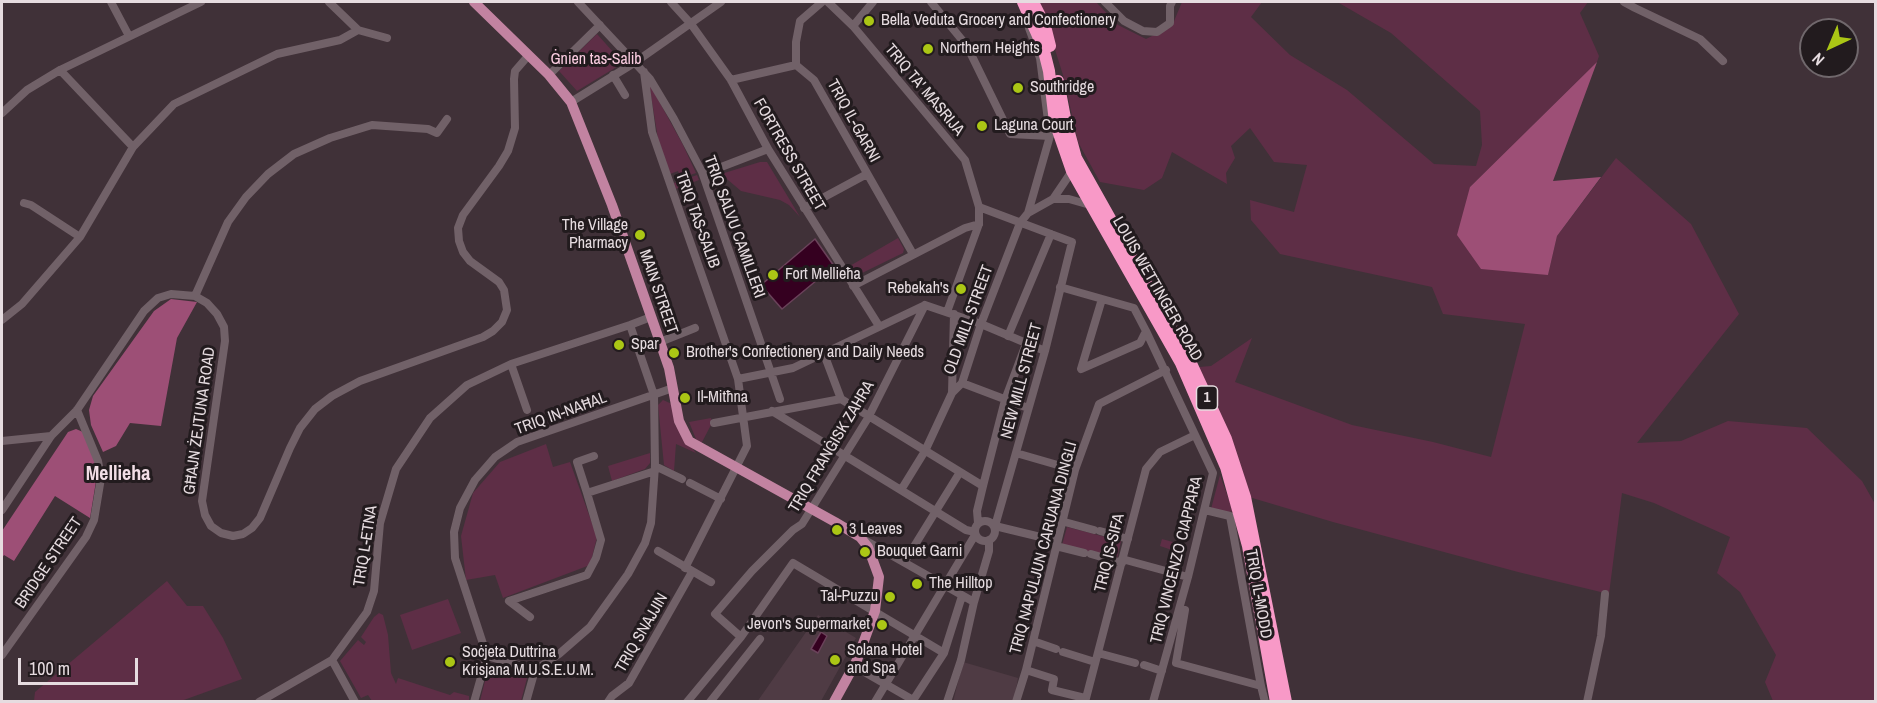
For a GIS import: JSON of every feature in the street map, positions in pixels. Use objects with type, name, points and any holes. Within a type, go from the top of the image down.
[{"type":"highway","name":"LOUIS WETTINGER ROAD","points":[[1023,2],[1043,47],[1049,70],[1055,122],[1072,171],[1181,363],[1226,467],[1248,546],[1276,702]]},
{"type":"highway","name":"LOUIS WETTINGER ROAD","points":[[1033,2],[1044,26],[1053,57],[1065,118],[1076,158],[1189,359],[1226,440],[1245,497],[1286,702]]},
{"type":"main road","name":"MAIN STREET","points":[[474,2],[549,75],[571,102],[616,204],[660,342],[673,388],[679,421],[689,441],[860,537]]},
{"type":"main road","points":[[834,702],[854,666],[875,611],[879,578],[868,547],[860,537]]},
{"type":"street","points":[[111,2],[129,36]]},
{"type":"street","points":[[2,113],[27,90],[60,70],[201,2]]},
{"type":"street","points":[[329,2],[358,30],[387,38]]},
{"type":"street","points":[[578,2],[644,72]]},
{"type":"street","name":"FORTRESS STREET","points":[[671,2],[691,24],[731,80],[768,149],[879,326]]},
{"type":"street","points":[[571,102],[634,63],[721,2]]},
{"type":"street","points":[[731,80],[796,65],[800,21],[822,2]]},
{"type":"street","name":"TRIQ TA' MASRIJA","points":[[828,2],[853,26],[965,160],[979,207],[979,224],[950,313],[952,393]]},
{"type":"street","points":[[853,26],[873,2]]},
{"type":"street","points":[[931,2],[967,46],[1010,134],[1050,136]]},
{"type":"street","points":[[1016,2],[1022,11],[1040,58],[1050,136],[1028,213]]},
{"type":"street","points":[[1105,2],[1124,21],[1143,31],[1158,32],[1170,23],[1172,2]]},
{"type":"street","points":[[1624,2],[1700,39],[1723,61]]},
{"type":"street","points":[[549,75],[600,25]]},
{"type":"street","points":[[2,320],[22,304],[80,237],[133,147],[174,104],[277,54],[339,40],[358,30]]},
{"type":"street","name":"GĦAJN ŻEJTUNA ROAD","points":[[195,296],[207,303],[217,314],[224,327],[225,341],[202,501],[205,515],[211,526],[221,533],[233,536],[243,534],[252,528],[260,518],[300,428],[315,410],[332,396],[360,381],[483,337],[502,322],[507,310],[504,290],[499,282],[470,261],[463,252],[458,228],[463,214],[500,166],[508,151],[514,128],[515,71],[528,56]]},
{"type":"street","name":"TRIQ IL-GARNI","points":[[796,65],[814,80],[913,254]]},
{"type":"street","points":[[60,70],[133,147]]},
{"type":"street","name":"TRIQ SALVU CAMILLERI","points":[[644,72],[674,119],[703,174],[780,399]]},
{"type":"street","name":"TRIQ TAS-SALIB","points":[[644,72],[652,132],[738,379],[747,446],[737,468]]},
{"type":"street","points":[[613,75],[625,94]]},
{"type":"street","points":[[2,510],[51,436],[77,410],[144,311],[158,298],[171,294],[195,296],[228,222],[252,191],[294,154],[330,138],[372,125],[428,129],[437,133],[447,119]]},
{"type":"street","points":[[703,174],[768,149]]},
{"type":"street","name":"OLD MILL STREET","points":[[901,490],[926,451],[952,393],[962,383],[981,324],[1020,222],[1028,213],[1053,199],[1072,171]]},
{"type":"street","points":[[804,208],[867,174]]},
{"type":"street","points":[[1053,199],[1069,199],[1090,205]]},
{"type":"street","points":[[24,203],[31,205],[80,237]]},
{"type":"street","points":[[979,207],[1051,234],[1008,336]]},
{"type":"street","points":[[853,286],[965,228],[979,224]]},
{"type":"street","name":"NEW MILL STREET","points":[[995,526],[1045,351],[1072,242],[1051,234]]},
{"type":"street","name":"TRIQ VINCENZO CIAPPARA","points":[[1060,287],[1134,308],[1166,370],[1213,473],[1188,577],[1153,702]]},
{"type":"street","points":[[1102,299],[1081,369],[1140,343],[1146,331]]},
{"type":"street","points":[[738,379],[793,368],[925,305],[981,324],[1045,351]]},
{"type":"street","name":"TRIQ FRANĠISK ZAHRA","points":[[741,637],[715,614],[752,571],[802,524],[868,418],[925,305]]},
{"type":"street","name":"TRIQ L-ETNA","points":[[259,702],[332,660],[366,612],[374,591],[381,523],[396,470],[430,418],[467,385],[511,364],[630,326],[651,316]]},
{"type":"street","points":[[526,702],[536,670],[590,627],[628,574],[645,543],[651,523],[655,468],[654,395],[630,326]]},
{"type":"street","points":[[660,342],[696,328]]},
{"type":"street","points":[[875,702],[975,533],[983,486],[1005,400],[1026,344]]},
{"type":"street","points":[[824,354],[841,399],[868,418],[983,486]]},
{"type":"street","points":[[511,364],[527,410]]},
{"type":"street","name":"TRIQ NAPULJUN CARUANA DINGLI","points":[[1016,702],[1026,670],[1074,470],[1099,404],[1166,370]]},
{"type":"street","points":[[962,383],[1028,408]]},
{"type":"street","name":"TRIQ IN-NAĦAL","points":[[487,656],[455,558],[454,532],[460,508],[475,480],[495,457],[518,442],[673,388]]},
{"type":"street","points":[[714,423],[841,399]]},
{"type":"street","name":"BRIDGE STREET","points":[[2,655],[86,537],[94,520],[100,478],[99,461],[77,410]]},
{"type":"street","points":[[772,411],[966,530],[975,533],[982,541],[989,540]]},
{"type":"street","name":"TRIQ IS-SIFA","points":[[1085,700],[1146,470],[1160,452],[1195,435]]},
{"type":"street","points":[[2,441],[51,436]]},
{"type":"street","points":[[1017,453],[1074,470]]},
{"type":"street","points":[[530,617],[509,601],[587,575],[596,558],[602,540],[577,462],[594,456]]},
{"type":"street","points":[[587,493],[655,468],[682,479]]},
{"type":"street","name":"TRIQ SNAJJIN","points":[[608,702],[629,683],[689,570],[737,468]]},
{"type":"street","points":[[905,561],[960,472]]},
{"type":"street","points":[[690,483],[721,499]]},
{"type":"street","name":"TRIQ IL-MODD","points":[[1204,510],[1230,516],[1265,702]]},
{"type":"street","points":[[978,523],[987,520],[995,526],[1088,554],[1188,577]]},
{"type":"street","points":[[1061,521],[1128,539]]},
{"type":"street","points":[[947,702],[961,660],[974,602],[989,551],[989,540],[995,533],[995,526]]},
{"type":"street","points":[[860,537],[974,602]]},
{"type":"street","points":[[658,551],[711,582]]},
{"type":"street","points":[[687,702],[741,637],[793,563],[944,653]]},
{"type":"street","points":[[1587,702],[1601,636],[1605,594]]},
{"type":"street","points":[[854,666],[912,701],[944,653],[962,596]]},
{"type":"street","points":[[1185,610],[1176,663],[1261,686]]},
{"type":"street","points":[[710,702],[760,639]]},
{"type":"street","points":[[1033,641],[1095,662]]},
{"type":"street","points":[[1098,653],[1135,663]]},
{"type":"street","points":[[474,702],[487,656],[536,670]]},
{"type":"street","points":[[332,660],[355,702]]},
{"type":"street","points":[[1144,665],[1162,671]]},
{"type":"street","points":[[1026,670],[1054,679],[1052,690],[1085,700]]},
{"type":"shaded area","points":[[1597,62],[1553,181],[1601,177],[1557,236],[1548,275],[1481,269],[1457,235],[1470,187]]},
{"type":"shaded area","points":[[815,239],[834,266],[782,309],[761,285]]},
{"type":"shaded area","points":[[171,299],[197,302],[177,338],[161,426],[130,423],[116,446],[103,452],[91,425],[89,410],[93,396],[154,311]]},
{"type":"shaded area","points":[[76,429],[83,432],[94,456],[97,475],[90,518],[55,496],[14,561],[4,555],[2,558],[2,531],[68,432]]},
{"type":"shaded area","points":[[818,615],[856,638],[821,701],[757,702]]},
{"type":"shaded area","points":[[821,632],[827,636],[818,653],[811,649]]},
{"type":"shaded area","points":[[963,662],[1018,678],[1014,701],[953,702]]},
{"type":"green space","points":[[1040,2],[1096,2],[1118,25],[1146,39],[1172,26],[1182,2],[1262,2],[1251,17],[1290,55],[1347,90],[1434,164],[1476,166],[1482,145],[1480,111],[1391,33],[1339,3],[1332,2],[1588,2],[1580,13],[1599,56],[1597,62],[1470,187],[1548,275],[1557,236],[1616,158],[1691,224],[1739,314],[1637,443],[1681,441],[1728,421],[1807,428],[1862,481],[1875,504],[1875,701],[1773,701],[1765,682],[1776,655],[1740,592],[1717,573],[1730,537],[1654,503],[1622,493],[1609,594],[1518,572],[1249,497],[1199,367],[1211,366],[1252,338],[1235,382],[1352,425],[1491,457],[1525,324],[1443,314],[1432,287],[1280,254],[1251,220],[1250,200],[1294,212],[1307,165],[1274,162],[1250,128],[1231,146],[1235,158],[1226,173],[1227,184],[1172,152],[1162,178],[1144,190],[1100,182],[1078,142],[1063,75]]},
{"type":"green space","name":"Ġnien tas-Salib","points":[[597,34],[623,63],[577,91],[559,71]]},
{"type":"green space","points":[[649,83],[696,173],[681,178],[678,171],[670,174],[658,139]]},
{"type":"green space","points":[[767,162],[800,217],[789,205],[780,200],[741,191],[721,174]]},
{"type":"green space","points":[[697,175],[699,180],[673,190],[671,184]]},
{"type":"green space","points":[[898,238],[904,249],[903,253],[858,275],[853,274],[848,267]]},
{"type":"green space","points":[[663,400],[672,404],[675,425],[696,453],[676,444],[674,471],[664,465],[658,405]]},
{"type":"green space","points":[[711,418],[712,423],[701,444],[696,439],[689,422]]},
{"type":"green space","points":[[546,444],[553,467],[570,462],[597,537],[590,565],[503,598],[495,575],[466,580],[461,536],[473,493],[500,462]]},
{"type":"green space","points":[[650,453],[650,463],[645,469],[612,481],[608,466]]},
{"type":"green space","points":[[1220,475],[1233,511],[1226,513],[1211,509]]},
{"type":"green space","points":[[1067,527],[1121,541],[1117,559],[1062,545]]},
{"type":"green space","points":[[1162,539],[1180,544],[1178,552],[1160,546]]},
{"type":"green space","points":[[167,581],[187,606],[203,606],[223,638],[242,679],[181,701],[34,701],[35,692]]},
{"type":"green space","points":[[448,599],[461,633],[412,650],[400,615]]},
{"type":"green space","points":[[379,613],[383,615],[388,635],[391,673],[396,684],[398,678],[450,695],[454,692],[469,696],[469,701],[372,701],[368,695],[361,698],[340,661],[358,640],[364,645],[366,642],[361,637]]},
{"type":"green space","points":[[489,665],[523,673],[527,678],[521,701],[480,701]]},
{"type":"place","name":"Bella Veduta Grocery and Confectionery","points":[[869,21]]},
{"type":"place","name":"Northern Heights","points":[[928,49]]},
{"type":"place","name":"Southridge","points":[[1018,88]]},
{"type":"place","name":"Laguna Court","points":[[982,126]]},
{"type":"place","name":"The Village Pharmacy","points":[[640,235]]},
{"type":"place","name":"Fort Mellieħa","points":[[773,275]]},
{"type":"place","name":"Rebekah's","points":[[961,289]]},
{"type":"place","name":"Spar","points":[[619,345]]},
{"type":"place","name":"Brother's Confectionery and Daily Needs","points":[[674,353]]},
{"type":"place","name":"Il-Mitħna","points":[[685,398]]},
{"type":"place","name":"3 Leaves","points":[[837,530]]},
{"type":"place","name":"Bouquet Garni","points":[[865,552]]},
{"type":"place","name":"The Hilltop","points":[[917,584]]},
{"type":"place","name":"Tal-Puzzu","points":[[890,597]]},
{"type":"place","name":"Jevon's Supermarket","points":[[882,625]]},
{"type":"place","name":"Solana Hotel and Spa","points":[[835,660]]},
{"type":"place","name":"Soċjeta Duttrina Krisjana M.U.S.E.U.M.","points":[[450,662]]},
{"type":"district","name":"Mellieha","points":[[118,475]]}]
